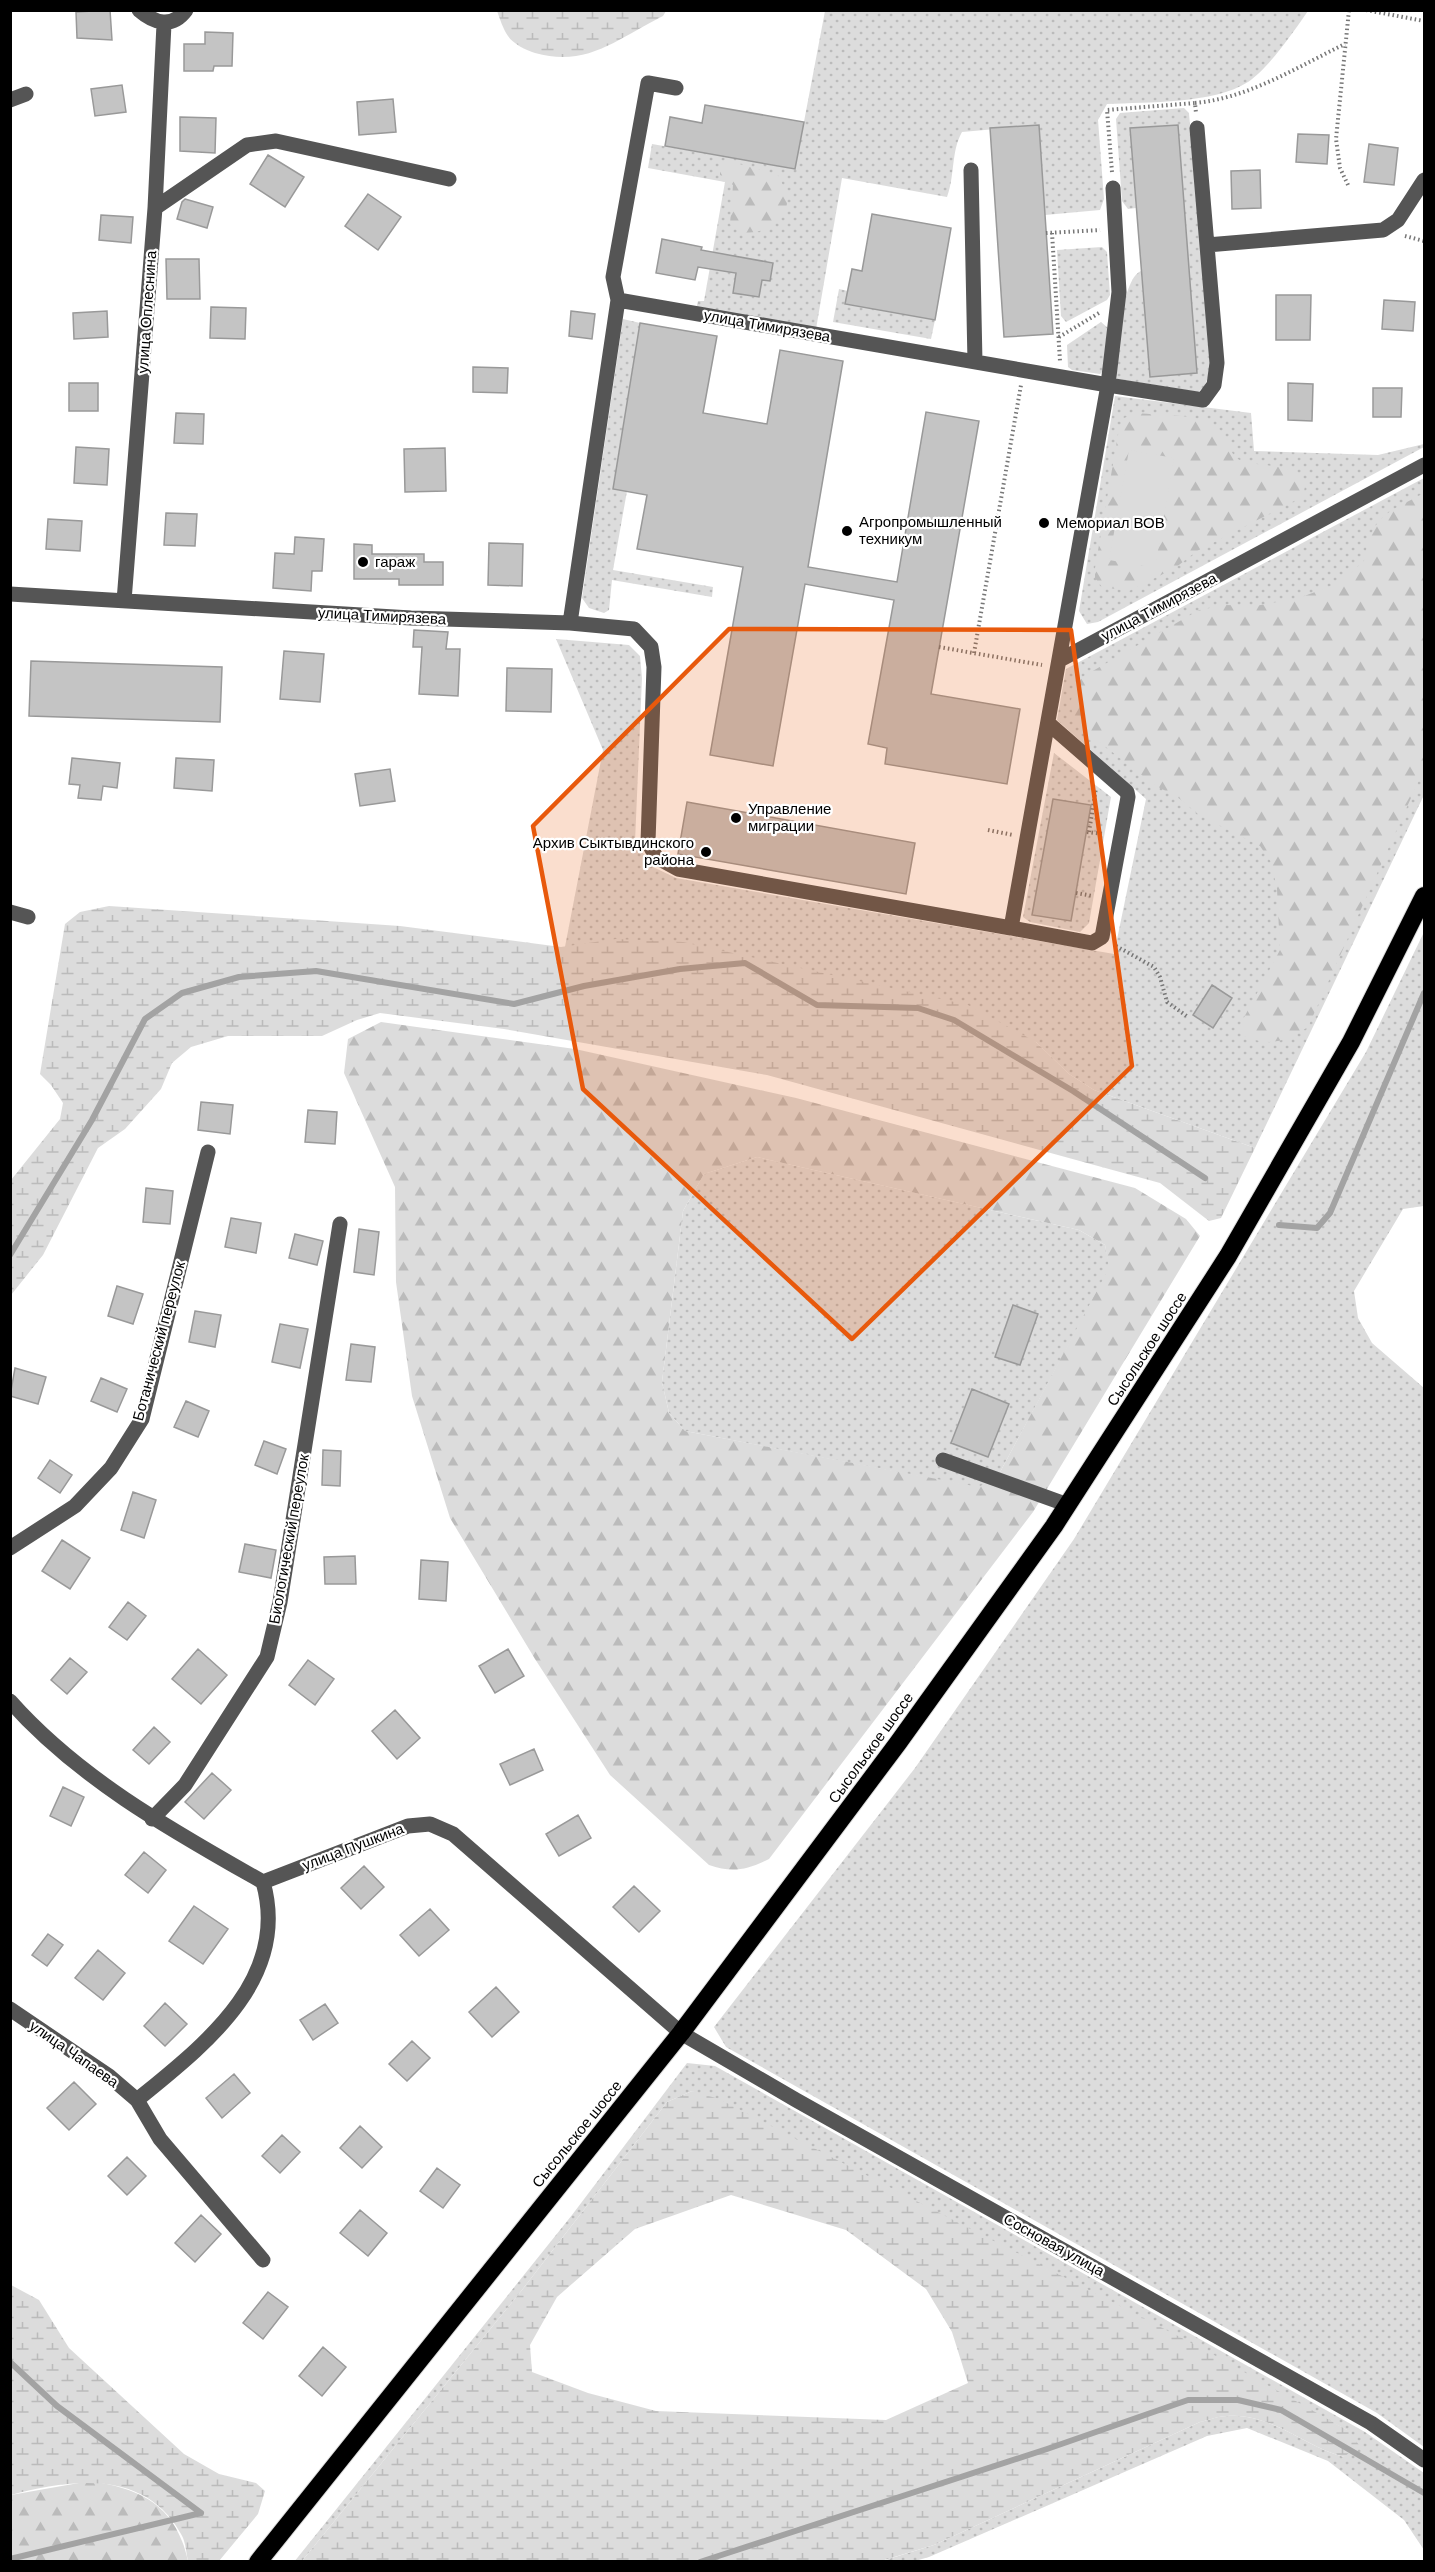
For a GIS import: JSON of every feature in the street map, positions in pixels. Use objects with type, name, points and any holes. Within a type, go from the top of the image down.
[{"type":"highway","name":"Сысольское шоссе","points":[[258,2562],[681,2033],[898,1743],[1068,1505],[1234,1246],[1351,1042],[1425,896]]},
{"type":"street","points":[[139,10],[153,22],[164,24],[182,15],[186,10]]},
{"type":"street","name":"улица Оплеснина","points":[[124,601],[155,208],[164,24]]},
{"type":"street","points":[[570,623],[618,300],[613,277],[648,83],[676,88]]},
{"type":"street","points":[[10,100],[26,94]]},
{"type":"street","points":[[1197,128],[1207,245],[1383,230],[1398,220],[1425,180]]},
{"type":"street","points":[[155,208],[247,145],[276,141],[449,179]]},
{"type":"street","points":[[971,170],[975,362]]},
{"type":"street","points":[[1011,928],[1108,385],[1118,302],[1119,272],[1113,188]]},
{"type":"street","name":"улица Тимирязева","points":[[618,300],[1203,400],[1214,385],[1217,363],[1207,245]]},
{"type":"street","name":"улица Тимирязева","points":[[1060,660],[1425,465]]},
{"type":"street","name":"улица Тимирязева","points":[[10,594],[411,618],[570,623],[634,629],[651,647],[654,667],[648,842],[656,857],[678,869],[1092,943],[1102,937]]},
{"type":"street","points":[[1048,723],[1128,794],[1102,937]]},
{"type":"street","points":[[10,912],[28,917]]},
{"type":"street","name":"Ботанический переулок","points":[[10,1548],[75,1506],[111,1468],[142,1419],[208,1152]]},
{"type":"street","name":"Биологический переулок","points":[[153,1819],[185,1785],[267,1657],[280,1602],[340,1224]]},
{"type":"street","points":[[943,1460],[1068,1505]]},
{"type":"street","points":[[10,1701],[41,1736],[153,1819],[263,1882],[270,1907],[262,1955],[240,2004],[208,2042],[137,2100]]},
{"type":"street","name":"улица Пушкина","points":[[263,1882],[408,1826],[430,1824],[453,1834],[681,2033]]},
{"type":"street","name":"улица Чапаева","points":[[10,2009],[109,2076],[137,2100],[160,2139],[263,2260]]},
{"type":"street","name":"Сосновая улица","points":[[681,2033],[796,2100],[1371,2422],[1425,2460]]},
{"type":"path","points":[[1348,185],[1336,152],[1349,10]]},
{"type":"path","points":[[1366,10],[1425,21]]},
{"type":"path","points":[[1113,188],[1107,110],[1218,101],[1244,93],[1346,43]]},
{"type":"path","points":[[1195,103],[1197,128]]},
{"type":"path","points":[[1061,377],[1049,233],[1116,229]]},
{"type":"path","points":[[1059,337],[1118,302]]},
{"type":"path","points":[[974,653],[1022,379]]},
{"type":"path","points":[[939,647],[1044,665]]},
{"type":"path","points":[[1089,832],[1099,767]]},
{"type":"path","points":[[1102,937],[1154,967],[1160,977],[1167,1002],[1188,1017]]},
{"type":"highlighted area","points":[[729,629],[1071,630],[1132,1066],[852,1339],[583,1089],[533,826]]},
{"type":"green space","points":[[497,11],[666,11],[663,16],[602,48],[571,57],[554,57],[535,53],[513,42],[503,27]]},
{"type":"green space","points":[[825,11],[1308,11],[1281,49],[1264,68],[1248,82],[1234,89],[1199,98],[1107,104],[1098,120],[1104,199],[1100,210],[1045,215],[1039,125],[962,132],[956,147],[947,197],[842,178],[816,329],[696,309],[698,301],[704,301],[725,182],[648,168],[652,144],[795,169]]},
{"type":"green space","points":[[1184,108],[1189,113],[1211,370],[1204,387],[1198,392],[1117,379],[1124,303],[1134,277],[1141,271],[1150,377],[1197,373],[1178,125],[1130,129],[1136,208],[1128,209],[1122,201],[1116,119],[1120,113]]},
{"type":"green space","points":[[729,161],[778,175],[787,202],[780,218],[773,224],[755,232],[745,232],[737,230],[730,224],[733,185],[720,175],[720,169]]},
{"type":"green space","points":[[1102,247],[1107,252],[1110,295],[1107,300],[1066,322],[1061,316],[1057,250]]},
{"type":"green space","points":[[839,289],[848,291],[845,304],[935,320],[931,339],[833,322]]},
{"type":"green space","points":[[623,319],[640,323],[613,488],[627,491],[613,570],[713,587],[712,597],[612,580],[609,610],[604,613],[589,608],[582,598]]},
{"type":"green space","points":[[1101,322],[1108,328],[1103,371],[1100,374],[1072,370],[1068,367],[1067,345]]},
{"type":"green space","points":[[1115,396],[1251,413],[1254,451],[1378,455],[1424,444],[1424,447],[1098,622],[1087,624],[1079,611]]},
{"type":"green space","points":[[1137,413],[1181,416],[1213,425],[1224,435],[1238,459],[1284,468],[1302,477],[1305,485],[1302,497],[1197,551],[1175,568],[1129,591],[1102,587],[1095,578],[1095,568],[1119,429],[1124,418]]},
{"type":"green space","points":[[1129,450],[1174,458],[1155,568],[1109,560]]},
{"type":"green space","points":[[1424,478],[1424,795],[1255,1148],[1094,1090],[1069,1074],[1036,1042],[564,952],[603,750],[556,639],[629,645],[640,656],[642,678],[635,842],[653,867],[676,878],[1114,954],[1146,799],[1057,720],[1066,669]]},
{"type":"green space","points":[[1424,493],[1424,769],[1308,1027],[1277,1041],[1253,1039],[1244,1036],[1240,1025],[1280,950],[1277,889],[1271,862],[1260,846],[1199,815],[1180,799],[1153,784],[1084,730],[1074,716],[1072,696],[1084,676],[1199,610],[1226,605],[1255,606],[1299,598],[1339,583],[1364,561],[1367,545],[1376,524],[1390,511]]},
{"type":"green space","points":[[1054,753],[1111,797],[1089,923],[1080,932],[1030,922],[1023,917]]},
{"type":"green space","points":[[109,906],[400,926],[561,947],[616,939],[683,942],[968,1005],[1036,1042],[1069,1074],[1094,1090],[1255,1148],[1221,1218],[1209,1221],[1160,1183],[767,1075],[504,1029],[380,1013],[357,1020],[322,1036],[228,1036],[191,1047],[172,1063],[161,1089],[125,1129],[98,1148],[43,1255],[11,1295],[11,1180],[60,1119],[63,1103],[40,1074],[65,924],[80,912]]},
{"type":"green space","points":[[1424,932],[1424,1206],[1403,1209],[1354,1291],[1358,1318],[1372,1343],[1424,1388],[1424,2447],[1377,2413],[726,2047],[714,2027],[915,1768],[1074,1539],[1366,1052]]},
{"type":"green space","points":[[381,1022],[575,1049],[796,1098],[1135,1188],[1186,1219],[1200,1236],[1033,1512],[769,1859],[754,1866],[732,1870],[709,1865],[610,1775],[535,1659],[450,1518],[412,1396],[396,1282],[395,1187],[344,1073],[348,1039]],"holes":[[[757,1157],[1079,1230],[1105,1245],[1109,1268],[999,1474],[979,1487],[685,1431],[669,1413],[662,1382],[683,1211],[704,1174]]]},
{"type":"green space","points":[[757,1157],[1079,1230],[1105,1245],[1110,1268],[999,1474],[980,1488],[685,1431],[669,1413],[662,1382],[683,1211],[704,1174]]},
{"type":"green space","points":[[687,2063],[715,2066],[1365,2432],[1424,2473],[1424,2550],[1404,2520],[1328,2461],[1247,2428],[1207,2436],[929,2557],[915,2561],[882,2561],[934,2545],[1200,2422],[1217,2417],[1243,2416],[1258,2419],[1344,2457],[1347,2430],[692,2091],[667,2102],[522,2290],[302,2561],[294,2562],[572,2215]]},
{"type":"green space","points":[[692,2091],[719,2099],[1207,2351],[1347,2430],[1359,2445],[1344,2457],[1258,2419],[1243,2416],[1217,2417],[1200,2422],[934,2545],[881,2561],[302,2561],[522,2290],[667,2102]],"holes":[[[731,2195],[846,2230],[926,2289],[952,2332],[968,2383],[886,2420],[656,2411],[588,2393],[532,2372],[530,2345],[557,2297],[635,2229]]]},
{"type":"green space","points":[[11,2285],[39,2300],[69,2348],[184,2454],[219,2474],[256,2483],[265,2491],[258,2514],[219,2561],[188,2561],[183,2537],[166,2513],[148,2498],[127,2489],[105,2484],[82,2483],[34,2489],[11,2495]]},
{"type":"green space","points":[[90,2481],[126,2489],[155,2504],[175,2527],[183,2542],[188,2561],[11,2562],[11,2495]]},
{"type":"building","points":[[110,10],[112,40],[77,38],[76,12]]},
{"type":"building","points":[[205,32],[233,33],[232,66],[214,66],[213,71],[184,71],[184,44],[205,44]]},
{"type":"building","points":[[122,85],[126,112],[95,116],[91,89]]},
{"type":"building","points":[[393,99],[396,132],[359,135],[357,102]]},
{"type":"building","points":[[705,105],[804,122],[795,169],[665,146],[670,117],[702,123]]},
{"type":"building","points":[[180,117],[216,118],[215,153],[180,151]]},
{"type":"building","points":[[1039,125],[1053,334],[1004,337],[990,128]]},
{"type":"building","points":[[1178,125],[1197,373],[1150,377],[1130,128]]},
{"type":"building","points":[[1298,134],[1329,135],[1327,164],[1296,162]]},
{"type":"building","points":[[1369,144],[1398,148],[1394,185],[1364,182]]},
{"type":"building","points":[[268,155],[304,177],[285,207],[250,184]]},
{"type":"building","points":[[1260,170],[1261,208],[1232,209],[1231,171]]},
{"type":"building","points":[[368,194],[401,217],[378,250],[345,226]]},
{"type":"building","points":[[185,199],[213,207],[207,228],[177,219]]},
{"type":"building","points":[[872,214],[951,228],[935,320],[845,304],[852,269],[862,271]]},
{"type":"building","points":[[101,215],[133,217],[131,243],[99,240]]},
{"type":"building","points":[[662,239],[702,247],[701,250],[773,263],[770,281],[762,280],[759,297],[733,293],[736,273],[698,267],[695,280],[656,273]]},
{"type":"building","points":[[166,259],[199,259],[200,299],[167,299]]},
{"type":"building","points":[[1276,295],[1311,295],[1310,340],[1276,340]]},
{"type":"building","points":[[1384,300],[1415,302],[1413,331],[1382,329]]},
{"type":"building","points":[[211,307],[246,308],[245,339],[210,338]]},
{"type":"building","points":[[107,311],[108,337],[74,339],[73,313]]},
{"type":"building","points":[[571,311],[595,314],[592,339],[569,336]]},
{"type":"building","points":[[640,323],[717,336],[703,413],[767,424],[780,350],[843,361],[808,567],[897,582],[926,412],[979,421],[931,694],[1020,709],[1007,784],[885,764],[887,748],[868,744],[894,600],[805,584],[773,766],[710,755],[743,567],[637,549],[647,495],[613,489]]},
{"type":"building","points":[[473,367],[508,368],[507,393],[473,392]]},
{"type":"building","points":[[69,383],[98,383],[98,411],[69,411]]},
{"type":"building","points":[[1288,383],[1313,384],[1312,421],[1288,420]]},
{"type":"building","points":[[1373,388],[1402,388],[1401,417],[1373,417]]},
{"type":"building","points":[[176,413],[204,414],[203,444],[174,443]]},
{"type":"building","points":[[76,447],[109,449],[107,485],[74,483]]},
{"type":"building","points":[[445,448],[446,491],[405,492],[404,449]]},
{"type":"building","points":[[166,513],[197,514],[195,546],[164,545]]},
{"type":"building","points":[[48,519],[82,521],[80,551],[46,549]]},
{"type":"building","points":[[295,537],[324,539],[322,571],[312,571],[311,591],[273,588],[275,553],[294,554]]},
{"type":"building","points":[[489,543],[523,544],[522,586],[488,585]]},
{"type":"building","points":[[354,544],[372,545],[372,554],[424,554],[424,562],[443,562],[443,585],[399,585],[399,579],[354,579]]},
{"type":"building","points":[[414,630],[448,632],[446,649],[460,649],[458,696],[419,694],[422,647],[413,647]]},
{"type":"building","points":[[284,651],[324,654],[320,702],[280,699]]},
{"type":"building","points":[[31,661],[222,667],[220,722],[29,716]]},
{"type":"building","points":[[507,668],[552,669],[551,712],[506,711]]},
{"type":"building","points":[[72,758],[120,763],[117,788],[103,786],[101,800],[78,798],[80,785],[69,784]]},
{"type":"building","points":[[176,758],[214,760],[212,791],[174,788]]},
{"type":"building","points":[[390,769],[395,801],[360,806],[355,774]]},
{"type":"building","points":[[1053,799],[1091,805],[1071,921],[1032,915]]},
{"type":"building","points":[[687,802],[915,843],[906,894],[678,854]]},
{"type":"building","points":[[1212,985],[1232,998],[1213,1028],[1193,1015]]},
{"type":"building","points":[[201,1102],[233,1105],[230,1134],[198,1130]]},
{"type":"building","points":[[308,1110],[337,1112],[335,1144],[305,1142]]},
{"type":"building","points":[[146,1188],[173,1191],[170,1224],[143,1222]]},
{"type":"building","points":[[231,1218],[261,1223],[256,1253],[225,1247]]},
{"type":"building","points":[[359,1229],[379,1232],[374,1275],[354,1272]]},
{"type":"building","points":[[295,1234],[323,1241],[317,1265],[289,1258]]},
{"type":"building","points":[[117,1286],[143,1294],[133,1324],[108,1316]]},
{"type":"building","points":[[1013,1305],[1038,1314],[1020,1365],[995,1357]]},
{"type":"building","points":[[195,1311],[221,1315],[215,1347],[189,1342]]},
{"type":"building","points":[[280,1324],[308,1329],[300,1368],[272,1362]]},
{"type":"building","points":[[351,1344],[375,1347],[371,1382],[346,1380]]},
{"type":"building","points":[[15,1368],[46,1377],[38,1404],[10,1396]]},
{"type":"building","points":[[101,1378],[127,1389],[117,1412],[91,1401]]},
{"type":"building","points":[[972,1389],[1009,1404],[988,1457],[951,1443]]},
{"type":"building","points":[[186,1401],[209,1411],[198,1437],[174,1427]]},
{"type":"building","points":[[264,1441],[286,1449],[277,1474],[255,1465]]},
{"type":"building","points":[[323,1450],[341,1451],[340,1486],[322,1485]]},
{"type":"building","points":[[50,1460],[72,1475],[60,1493],[38,1478]]},
{"type":"building","points":[[133,1492],[156,1500],[144,1538],[121,1530]]},
{"type":"building","points":[[62,1540],[90,1558],[70,1589],[42,1571]]},
{"type":"building","points":[[245,1544],[276,1550],[271,1578],[239,1572]]},
{"type":"building","points":[[355,1556],[356,1584],[325,1584],[324,1557]]},
{"type":"building","points":[[421,1560],[448,1562],[446,1601],[419,1599]]},
{"type":"building","points":[[128,1602],[146,1616],[127,1640],[109,1627]]},
{"type":"building","points":[[198,1649],[227,1675],[201,1704],[172,1679]]},
{"type":"building","points":[[508,1649],[524,1676],[495,1693],[479,1666]]},
{"type":"building","points":[[70,1658],[87,1672],[67,1694],[51,1680]]},
{"type":"building","points":[[308,1660],[334,1679],[315,1705],[289,1685]]},
{"type":"building","points":[[395,1710],[420,1738],[397,1759],[372,1731]]},
{"type":"building","points":[[154,1727],[170,1742],[149,1764],[133,1750]]},
{"type":"building","points":[[534,1749],[543,1770],[510,1785],[500,1764]]},
{"type":"building","points":[[212,1773],[231,1790],[204,1819],[185,1802]]},
{"type":"building","points":[[63,1787],[84,1797],[71,1826],[50,1816]]},
{"type":"building","points":[[578,1815],[591,1838],[559,1856],[546,1834]]},
{"type":"building","points":[[144,1852],[166,1870],[148,1893],[125,1875]]},
{"type":"building","points":[[364,1866],[384,1887],[361,1909],[341,1888]]},
{"type":"building","points":[[634,1886],[660,1911],[639,1932],[613,1907]]},
{"type":"building","points":[[194,1906],[228,1929],[203,1964],[169,1941]]},
{"type":"building","points":[[430,1909],[449,1930],[419,1956],[400,1935]]},
{"type":"building","points":[[48,1934],[63,1945],[47,1966],[32,1955]]},
{"type":"building","points":[[98,1950],[125,1973],[103,2000],[75,1978]]},
{"type":"building","points":[[496,1987],[519,2012],[492,2037],[469,2012]]},
{"type":"building","points":[[165,2003],[187,2024],[165,2046],[144,2026]]},
{"type":"building","points":[[325,2004],[338,2023],[313,2040],[300,2020]]},
{"type":"building","points":[[412,2041],[430,2058],[407,2081],[389,2064]]},
{"type":"building","points":[[234,2074],[250,2093],[222,2118],[206,2098]]},
{"type":"building","points":[[74,2082],[96,2104],[69,2130],[47,2108]]},
{"type":"building","points":[[360,2126],[382,2147],[362,2168],[340,2148]]},
{"type":"building","points":[[282,2135],[300,2152],[280,2173],[262,2156]]},
{"type":"building","points":[[127,2157],[146,2176],[127,2195],[108,2176]]},
{"type":"building","points":[[437,2168],[460,2185],[443,2208],[420,2191]]},
{"type":"building","points":[[360,2210],[387,2233],[368,2256],[340,2233]]},
{"type":"building","points":[[201,2215],[221,2234],[195,2262],[175,2243]]},
{"type":"building","points":[[268,2292],[288,2307],[263,2339],[243,2323]]},
{"type":"building","points":[[323,2347],[346,2367],[322,2396],[299,2376]]},
{"type":"waterway","points":[[10,1255],[92,1120],[145,1019],[182,993],[239,977],[316,971],[514,1004],[584,986],[680,969],[745,963],[817,1005],[918,1008],[954,1020],[1073,1091],[1205,1178]]},
{"type":"waterway","points":[[1279,1225],[1317,1228],[1330,1213],[1424,993]]},
{"type":"waterway","points":[[10,2362],[57,2406],[201,2513]]},
{"type":"waterway","points":[[700,2562],[1047,2449],[1188,2400],[1238,2400],[1281,2410],[1424,2493]]},
{"type":"waterway","points":[[10,2559],[201,2513]]},
{"type":"place","name":"Мемориал ВОВ","points":[[1044,523]]},
{"type":"place","name":"Агропромышленный техникум","points":[[847,531]]},
{"type":"place","name":"гараж","points":[[363,562]]},
{"type":"place","name":"Управление миграции","points":[[736,818]]},
{"type":"place","name":"Архив Сыктывдинского района","points":[[706,852]]}]
